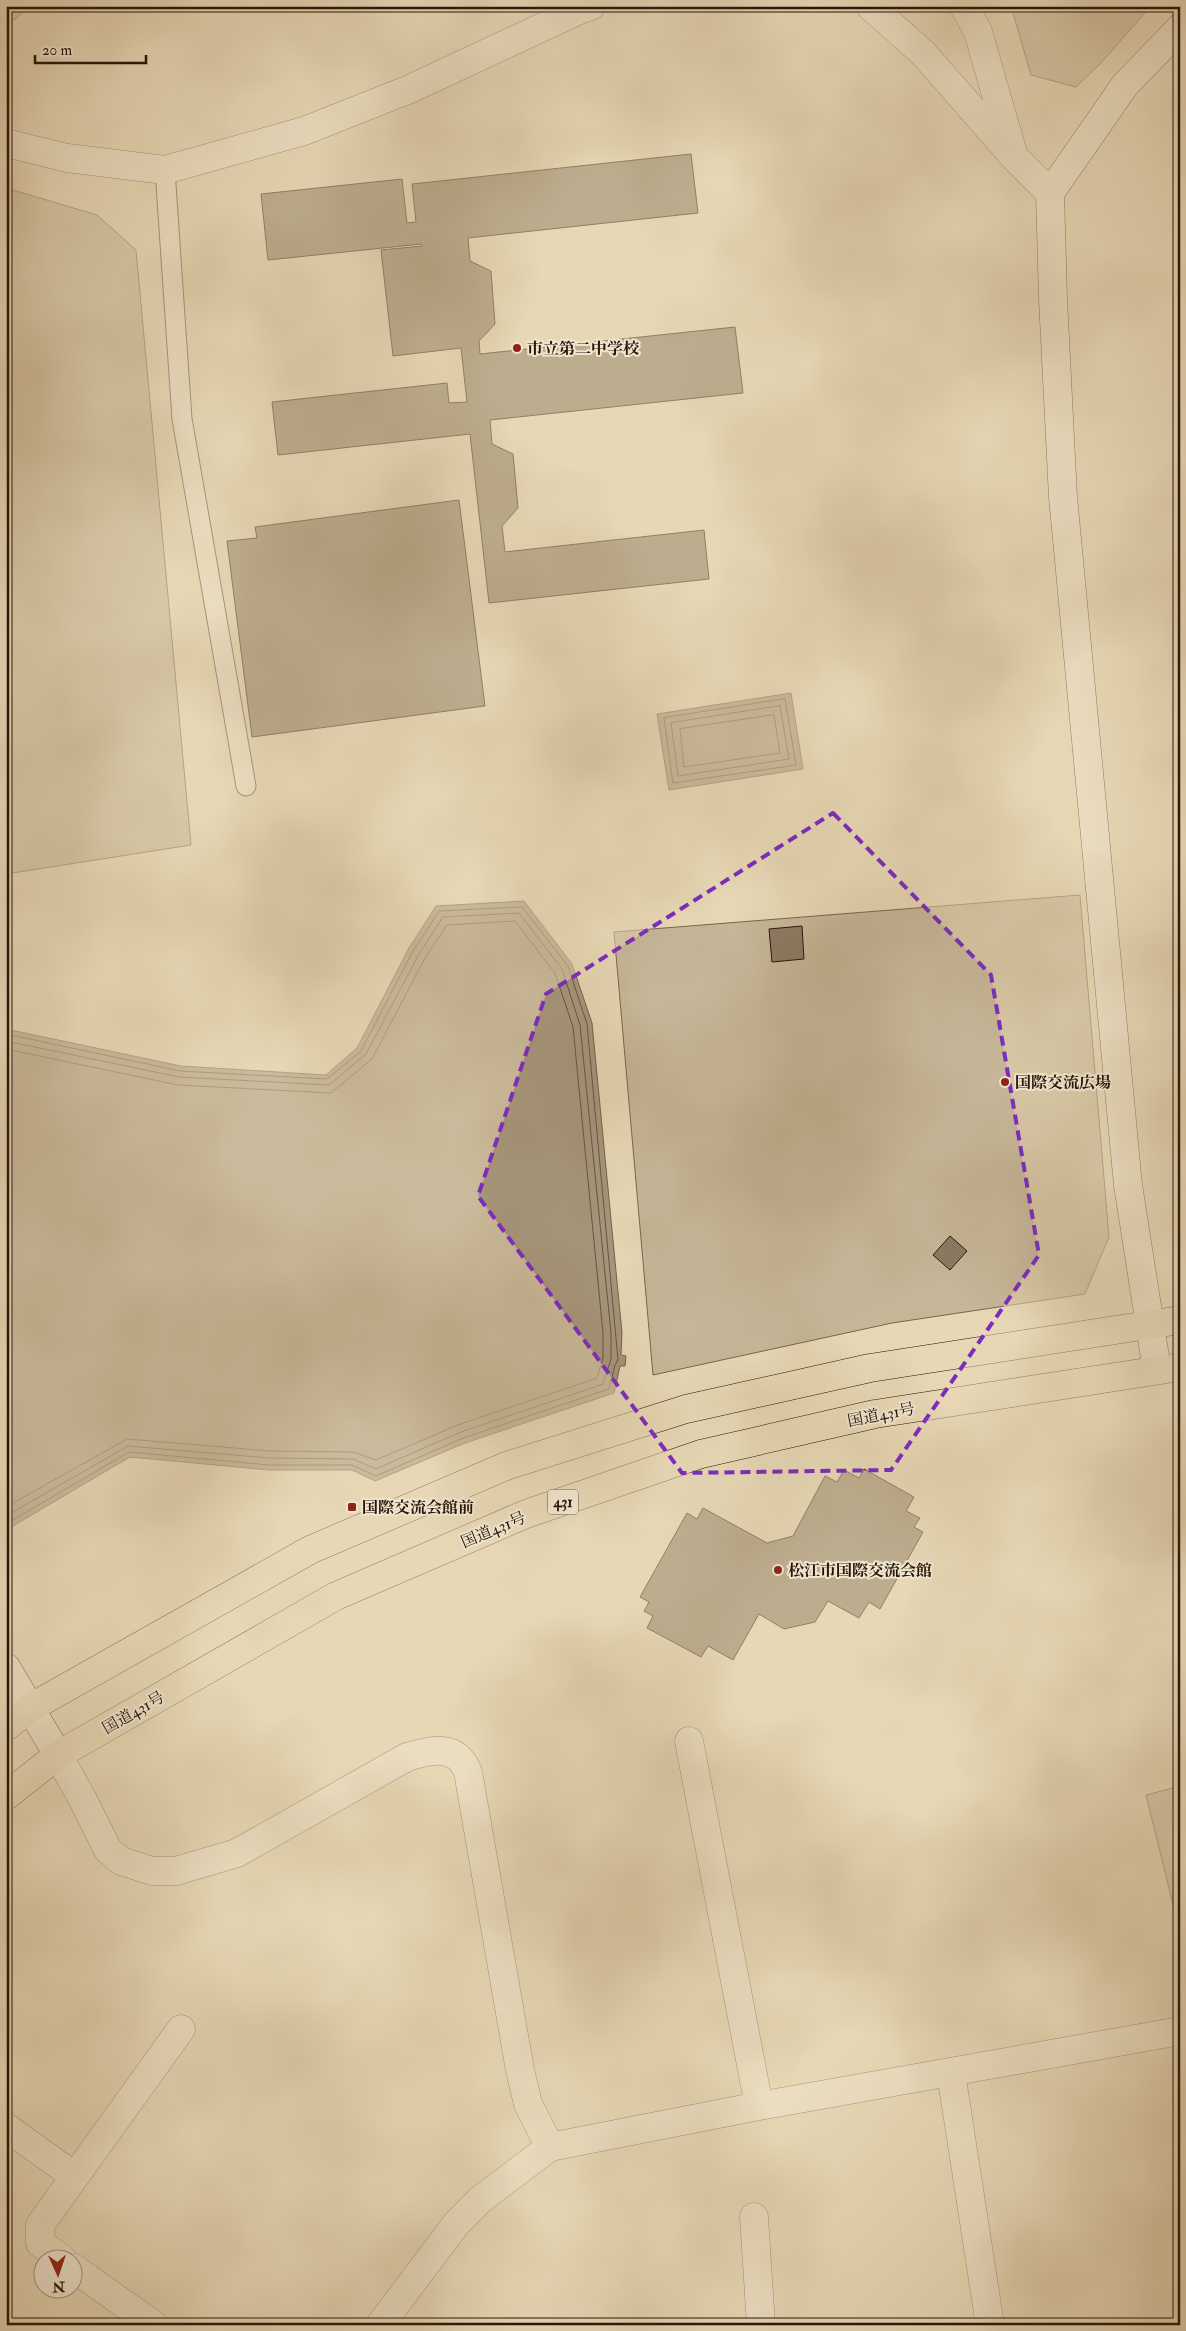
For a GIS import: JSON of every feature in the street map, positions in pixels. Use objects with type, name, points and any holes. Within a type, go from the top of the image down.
[{"type":"highway","points":[[6,1727],[30,1708],[310,1550],[506,1466],[686,1409],[870,1368],[1180,1320]]},
{"type":"highway","name":"国道431号","points":[[6,1796],[58,1755],[336,1596],[526,1514],[702,1454],[875,1414],[1168,1369]]},
{"type":"street","points":[[6,143],[67,158],[165,170],[313,127],[410,89],[591,6]]},
{"type":"street","points":[[870,6],[923,53],[1015,158],[1050,193]]},
{"type":"street","points":[[964,6],[978,32],[1015,158]]},
{"type":"street","points":[[1168,1369],[1150,1324],[1128,1184],[1063,497],[1053,299],[1050,193],[1124,85],[1180,28]]},
{"type":"street","points":[[6,1667],[58,1755],[108,1850],[121,1861],[135,1868],[152,1871],[176,1871],[237,1854],[407,1758],[431,1750],[450,1752],[464,1761],[468,1772],[520,2070],[528,2104],[550,2147]]},
{"type":"street","points":[[689,1741],[759,2106]]},
{"type":"street","points":[[47,2248],[40,2243],[40,2225],[181,2029]]},
{"type":"street","points":[[380,2325],[457,2223],[482,2199],[550,2147],[759,2106],[951,2074],[1180,2031]]},
{"type":"street","points":[[951,2074],[990,2325]]},
{"type":"street","points":[[6,2127],[74,2176]]},
{"type":"street","points":[[753,2323],[754,2217]]},
{"type":"street","points":[[82,2274],[154,2325]]},
{"type":"lane","points":[[165,170],[182,419],[246,786]]},
{"type":"highlighted area","points":[[833,813],[991,975],[1039,1255],[891,1470],[682,1473],[478,1196],[546,994]]},
{"type":"shaded area","points":[[6,6],[31,6],[6,26]]},
{"type":"shaded area","points":[[1011,6],[1151,6],[1100,64],[1076,87],[1031,75]]},
{"type":"shaded area","points":[[6,188],[97,215],[136,250],[191,845],[6,874]]},
{"type":"shaded area","name":"国際交流広場","points":[[1080,895],[1109,1237],[1085,1294],[892,1323],[653,1375],[614,932]]},
{"type":"shaded area","points":[[1180,1786],[1180,1933],[1146,1795]]},
{"type":"water","points":[[791,693],[803,769],[669,790],[657,714]]},
{"type":"water","points":[[524,901],[572,964],[592,1023],[622,1333],[621,1355],[626,1356],[625,1366],[620,1366],[614,1393],[465,1443],[375,1481],[352,1470],[269,1470],[130,1457],[6,1530],[6,1029],[181,1066],[326,1075],[357,1048],[409,948],[436,906]]},
{"type":"building","points":[[691,154],[698,213],[468,238],[470,261],[491,271],[495,324],[479,341],[480,354],[735,327],[743,393],[490,420],[492,444],[513,454],[518,508],[502,526],[505,552],[704,530],[709,579],[489,603],[470,434],[278,455],[272,402],[447,383],[449,403],[467,402],[461,348],[393,356],[381,250],[422,246],[421,244],[268,260],[261,194],[402,179],[407,223],[416,222],[412,184]]},
{"type":"building","points":[[459,500],[485,706],[252,737],[227,541],[257,538],[255,527]]},
{"type":"building","points":[[802,926],[804,959],[772,962],[769,929]]},
{"type":"building","points":[[950,1236],[967,1251],[950,1270],[933,1255]]},
{"type":"building","name":"松江市国際交流会館","points":[[864,1469],[914,1497],[906,1511],[920,1518],[914,1527],[923,1532],[880,1609],[869,1602],[859,1618],[828,1601],[815,1622],[784,1629],[759,1614],[733,1660],[708,1646],[701,1657],[647,1628],[653,1616],[644,1611],[649,1602],[640,1597],[687,1513],[697,1519],[703,1508],[767,1543],[793,1536],[825,1476],[837,1482],[844,1470],[859,1478]]},
{"type":"place","name":"市立第二中学校","points":[[517,348]]},
{"type":"place","name":"国際交流広場","points":[[1005,1082]]},
{"type":"place","name":"国際交流会館前","points":[[352,1507]]},
{"type":"place","name":"松江市国際交流会館","points":[[778,1570]]}]
